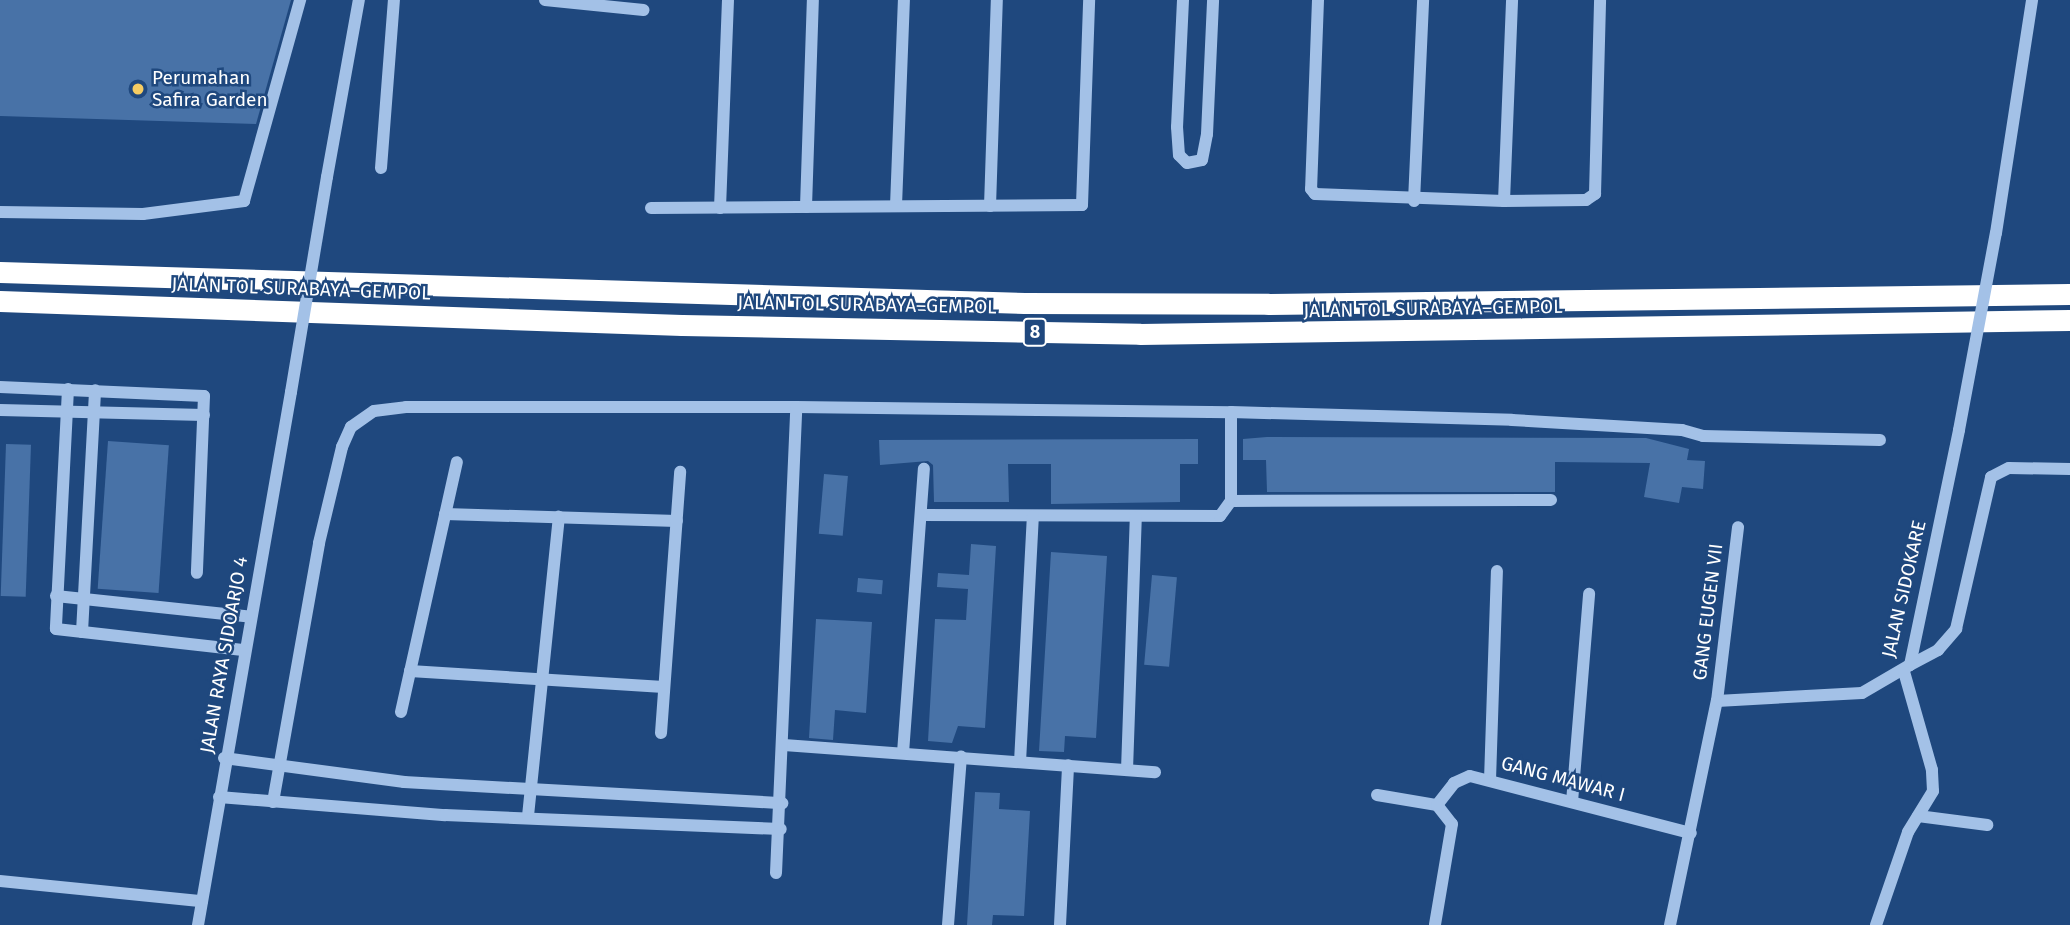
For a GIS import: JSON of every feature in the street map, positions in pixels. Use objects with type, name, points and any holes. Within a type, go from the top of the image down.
[{"type":"highway","name":"JALAN TOL SURABAYA–GEMPOL","points":[[0,272],[1025,303],[1268,304],[2070,294]]},
{"type":"highway","name":"JALAN TOL SURABAYA–GEMPOL","points":[[0,301],[682,325],[1153,334],[2070,320]]},
{"type":"street","points":[[0,212],[143,214],[244,201],[300,0]]},
{"type":"street","name":"JALAN RAYA SIDOARJO 4","points":[[198,925],[224,758],[359,0]]},
{"type":"street","points":[[381,168],[394,0]]},
{"type":"street","points":[[545,0],[643,10]]},
{"type":"street","points":[[720,208],[728,0]]},
{"type":"street","points":[[806,207],[813,0]]},
{"type":"street","points":[[896,206],[904,0]]},
{"type":"street","points":[[990,205],[997,0]]},
{"type":"street","points":[[651,208],[1083,205],[1089,0]]},
{"type":"street","points":[[1183,0],[1177,127],[1179,155],[1187,163],[1202,160],[1207,134],[1213,0]]},
{"type":"street","points":[[1318,0],[1311,189],[1320,197],[1414,201],[1586,201],[1595,194],[1600,0]]},
{"type":"street","points":[[1414,201],[1423,0]]},
{"type":"street","points":[[1504,201],[1512,0]]},
{"type":"street","name":"JALAN SIDOKARE","points":[[1717,701],[1849,695],[1907,668],[1959,430],[1996,233],[2032,0]]},
{"type":"street","points":[[0,387],[202,395],[204,415],[197,573]]},
{"type":"street","points":[[68,389],[56,629],[243,650]]},
{"type":"street","points":[[82,632],[86,601],[95,390]]},
{"type":"street","points":[[273,802],[333,483],[346,437],[362,417],[406,407],[796,407],[1231,412],[1512,420],[1682,430],[1703,436],[1880,440]]},
{"type":"street","points":[[776,873],[781,829],[796,407]]},
{"type":"street","points":[[0,411],[204,415]]},
{"type":"street","points":[[921,514],[1220,516],[1231,501],[1231,412]]},
{"type":"street","points":[[401,712],[457,461]]},
{"type":"street","points":[[1876,925],[1899,856],[1933,791],[1932,770],[1907,668],[1938,650],[1956,629],[1991,477],[2009,468],[2070,469]]},
{"type":"street","points":[[903,753],[924,469]]},
{"type":"street","points":[[661,733],[680,472]]},
{"type":"street","points":[[1231,501],[1552,500]]},
{"type":"street","points":[[445,514],[677,521]]},
{"type":"street","points":[[1020,762],[1033,516]]},
{"type":"street","points":[[528,816],[559,517]]},
{"type":"street","points":[[1127,770],[1136,517]]},
{"type":"street","name":"GANG EUGEN VII","points":[[1717,701],[1738,527]]},
{"type":"street","points":[[1490,780],[1497,570]]},
{"type":"street","points":[[1572,802],[1589,594]]},
{"type":"street","points":[[56,596],[251,617]]},
{"type":"street","points":[[410,671],[663,687]]},
{"type":"street","points":[[1671,921],[1717,701]]},
{"type":"street","points":[[784,744],[1155,772]]},
{"type":"street","points":[[948,925],[961,757]]},
{"type":"street","points":[[224,758],[404,782],[782,803]]},
{"type":"street","points":[[1060,925],[1068,765]]},
{"type":"street","name":"GANG MAWAR I","points":[[1437,806],[1460,778],[1490,780],[1691,833]]},
{"type":"street","points":[[1377,795],[1437,806],[1452,824],[1450,855],[1435,925]]},
{"type":"street","points":[[219,797],[781,829]]},
{"type":"street","points":[[1918,816],[1987,825]]},
{"type":"street","points":[[0,881],[202,901]]},
{"type":"building","name":"Perumahan Safira Garden","points":[[0,0],[291,0],[256,124],[0,116]]},
{"type":"building","points":[[1646,438],[1689,449],[1687,460],[1705,461],[1703,489],[1682,487],[1679,503],[1644,497],[1650,463],[1555,462],[1555,492],[1267,492],[1266,460],[1243,460],[1243,439]]},
{"type":"building","points":[[1198,439],[1198,464],[1180,464],[1180,502],[1051,504],[1051,464],[1008,464],[1009,502],[934,502],[933,465],[928,461],[880,465],[879,440]]},
{"type":"building","points":[[108,441],[169,445],[159,593],[98,589]]},
{"type":"building","points":[[6,444],[31,445],[26,597],[1,596]]},
{"type":"building","points":[[824,474],[848,476],[843,536],[819,534]]},
{"type":"building","points":[[971,544],[996,546],[985,728],[958,726],[952,743],[928,741],[935,619],[966,620],[968,589],[937,587],[938,573],[969,575]]},
{"type":"building","points":[[1051,552],[1107,556],[1096,738],[1065,736],[1064,752],[1039,751]]},
{"type":"building","points":[[1152,575],[1177,577],[1169,667],[1144,665]]},
{"type":"building","points":[[858,578],[883,580],[882,594],[857,592]]},
{"type":"building","points":[[816,619],[872,622],[866,713],[835,710],[833,740],[809,738]]},
{"type":"building","points":[[975,792],[1000,793],[999,809],[1030,811],[1024,916],[993,915],[992,925],[967,925]]},
{"type":"place","name":"Perumahan Safira Garden","points":[[138,89]]}]
